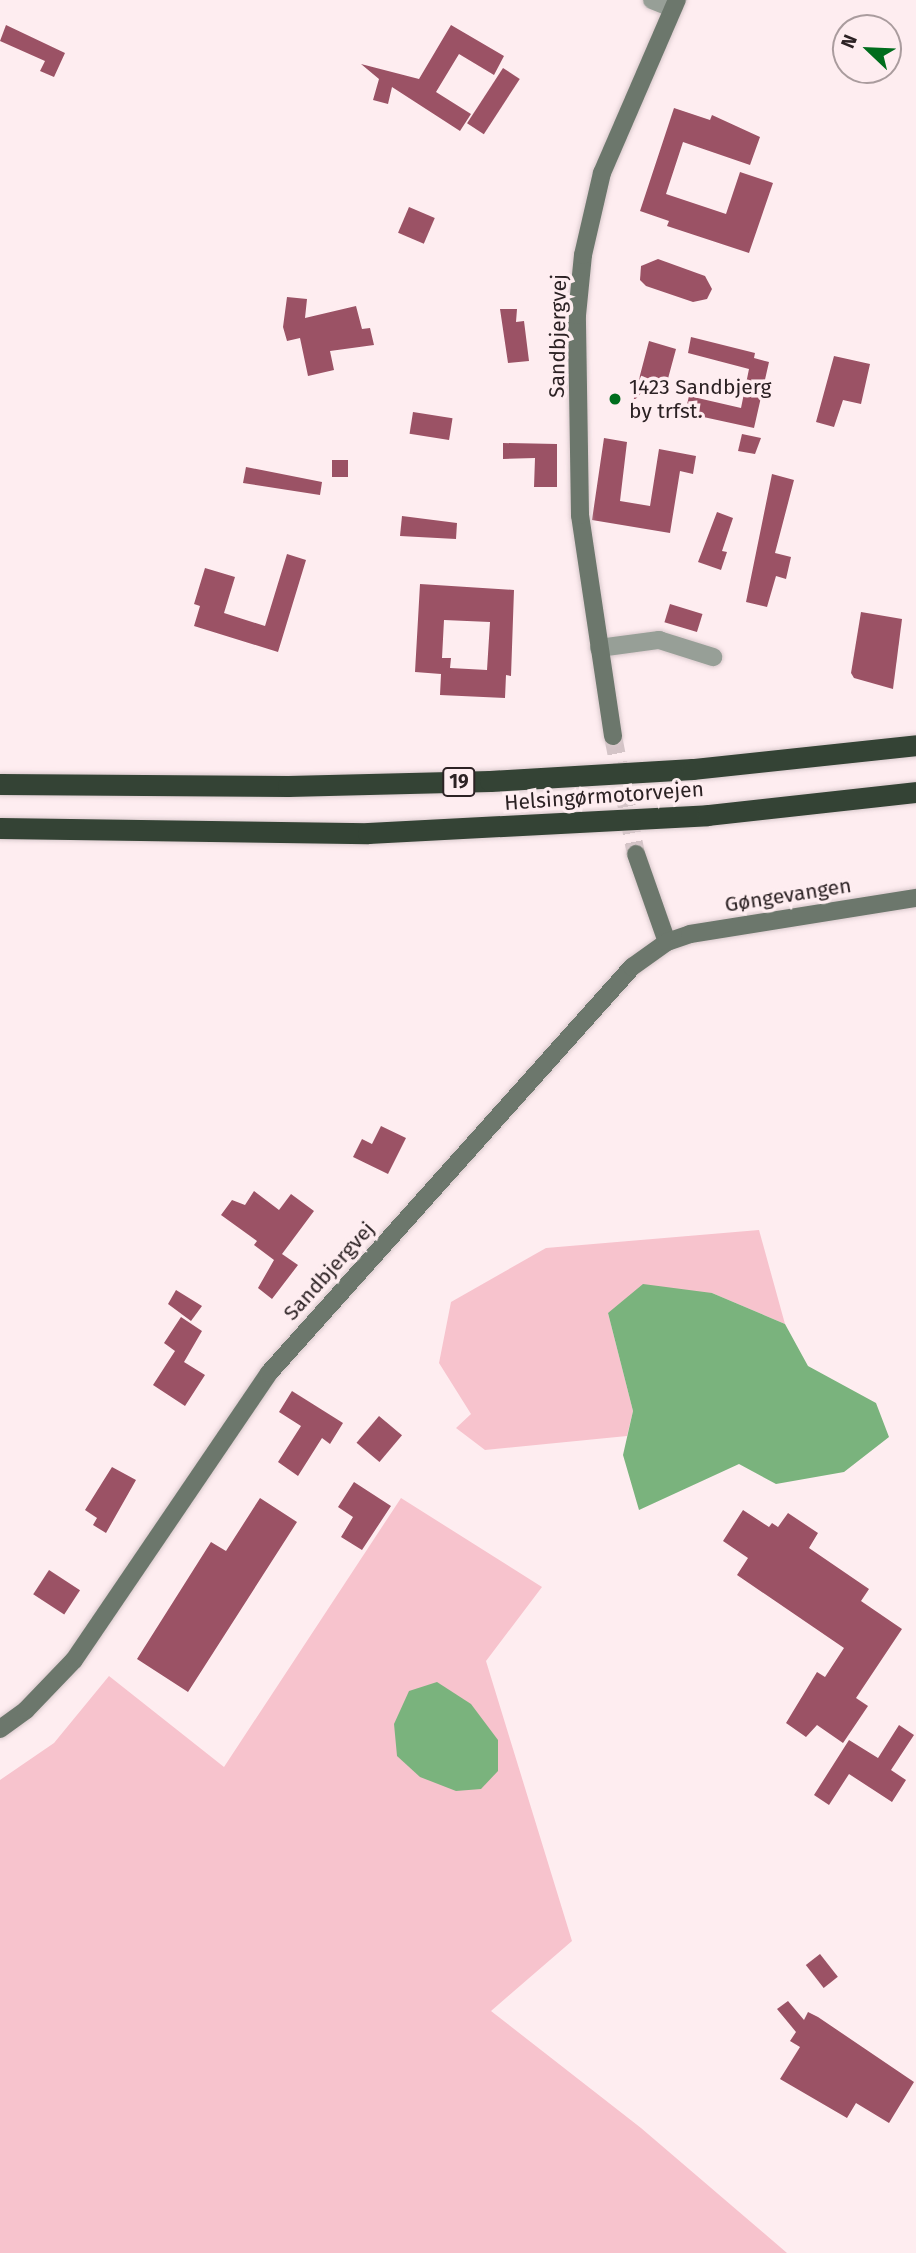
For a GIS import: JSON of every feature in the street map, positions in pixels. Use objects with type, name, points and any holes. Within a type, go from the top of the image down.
[{"type":"highway","name":"Helsingørmotorvejen","points":[[0,784],[288,786],[490,782],[693,769],[916,745]]},
{"type":"highway","name":"Helsingørmotorvejen","points":[[0,828],[368,833],[556,825],[916,792]]},
{"type":"highway","points":[[0,843],[121,830]]},
{"type":"street","points":[[652,0],[674,4]]},
{"type":"street","name":"Sandbjergvej","points":[[613,736],[580,515],[577,315],[583,261],[602,173],[674,4]]},
{"type":"street","points":[[599,648],[659,640],[713,657]]},
{"type":"street","points":[[636,854],[667,942]]},
{"type":"street","name":"Gøngevangen","points":[[667,942],[690,934],[916,898]]},
{"type":"street","name":"Sandbjergvej","points":[[0,1729],[26,1710],[74,1660],[269,1373],[632,967],[667,942]]},
{"type":"shaded area","points":[[759,1230],[785,1324],[712,1293],[608,1313],[633,1411],[627,1436],[485,1450],[456,1428],[471,1414],[439,1363],[451,1302],[546,1248]]},
{"type":"shaded area","points":[[643,1284],[712,1293],[785,1324],[808,1366],[876,1403],[889,1437],[844,1472],[776,1484],[739,1464],[639,1510],[623,1455],[633,1411],[608,1313]]},
{"type":"shaded area","points":[[401,1498],[542,1587],[486,1661],[572,1941],[491,2011],[641,2128],[787,2253],[0,2253],[0,1780],[54,1743],[109,1676],[224,1767]]},
{"type":"shaded area","points":[[437,1682],[471,1704],[498,1740],[498,1771],[481,1789],[456,1791],[420,1777],[397,1756],[394,1724],[409,1691]]},
{"type":"building","points":[[6,25],[65,53],[54,77],[40,71],[45,61],[0,41]]},
{"type":"building","points":[[451,25],[504,56],[494,75],[459,54],[436,92],[471,114],[460,131],[392,87],[388,104],[373,100],[379,79],[361,64],[419,79]]},
{"type":"building","points":[[503,68],[520,79],[484,134],[467,123]]},
{"type":"building","points":[[674,108],[710,120],[712,115],[760,137],[750,165],[683,142],[666,194],[726,214],[740,172],[773,183],[749,253],[667,226],[669,221],[640,211]]},
{"type":"building","points":[[409,207],[435,218],[424,244],[398,233]]},
{"type":"building","points":[[658,259],[705,276],[712,289],[707,299],[693,302],[646,286],[640,280],[641,266]]},
{"type":"building","points":[[287,297],[307,299],[305,318],[356,306],[362,329],[370,328],[374,345],[330,351],[334,370],[308,376],[300,338],[287,341],[283,327]]},
{"type":"building","points":[[500,309],[517,309],[516,322],[524,321],[529,361],[508,363]]},
{"type":"building","points":[[691,337],[755,353],[754,358],[769,362],[754,428],[685,413],[689,396],[741,408],[749,369],[688,353]]},
{"type":"building","points":[[649,341],[676,349],[666,386],[650,383],[633,402]]},
{"type":"building","points":[[834,356],[870,364],[861,404],[843,400],[834,427],[816,422]]},
{"type":"building","points":[[413,412],[453,418],[449,440],[410,434]]},
{"type":"building","points":[[742,434],[761,438],[755,454],[738,451]]},
{"type":"building","points":[[604,438],[627,442],[620,501],[650,506],[659,449],[696,456],[693,474],[680,471],[670,533],[592,520]]},
{"type":"building","points":[[503,443],[557,444],[557,487],[534,487],[535,458],[503,459]]},
{"type":"building","points":[[332,460],[348,460],[348,477],[332,477]]},
{"type":"building","points":[[246,467],[322,482],[320,495],[243,483]]},
{"type":"building","points":[[772,474],[794,480],[775,553],[791,557],[786,579],[776,576],[767,607],[746,602]]},
{"type":"building","points":[[717,512],[733,518],[722,551],[727,552],[721,570],[698,562]]},
{"type":"building","points":[[402,516],[457,523],[456,539],[400,536]]},
{"type":"building","points":[[287,554],[306,560],[278,652],[194,626],[200,606],[194,604],[205,568],[235,577],[224,613],[265,626]]},
{"type":"building","points":[[420,584],[514,590],[511,676],[506,675],[505,698],[440,695],[441,674],[415,672]],"holes":[[[444,620],[490,622],[487,670],[450,668],[451,658],[442,658]]]},
{"type":"building","points":[[670,604],[703,614],[697,632],[664,622]]},
{"type":"building","points":[[861,612],[902,619],[893,689],[854,678],[851,673]]},
{"type":"building","points":[[381,1126],[406,1138],[388,1174],[353,1157],[362,1139],[372,1144]]},
{"type":"building","points":[[254,1191],[279,1210],[291,1194],[314,1211],[282,1254],[298,1265],[272,1299],[258,1288],[274,1260],[254,1245],[257,1241],[221,1215],[232,1200],[245,1205]]},
{"type":"building","points":[[176,1290],[202,1306],[191,1321],[168,1304]]},
{"type":"building","points":[[181,1317],[202,1331],[184,1362],[205,1375],[185,1406],[153,1385],[175,1351],[164,1343]]},
{"type":"building","points":[[292,1391],[343,1423],[330,1444],[322,1438],[298,1476],[278,1462],[301,1426],[279,1412]]},
{"type":"building","points":[[379,1416],[402,1435],[379,1462],[357,1443]]},
{"type":"building","points":[[112,1467],[136,1480],[106,1533],[93,1525],[97,1518],[85,1510]]},
{"type":"building","points":[[354,1482],[391,1506],[362,1550],[341,1537],[353,1517],[338,1507]]},
{"type":"building","points":[[260,1498],[297,1522],[188,1692],[137,1659],[211,1542],[226,1551]]},
{"type":"building","points":[[743,1510],[769,1527],[772,1523],[778,1527],[788,1513],[818,1533],[809,1548],[869,1589],[861,1601],[902,1629],[856,1698],[868,1706],[843,1743],[817,1725],[806,1737],[786,1723],[817,1672],[825,1677],[844,1648],[737,1575],[748,1558],[723,1541]]},
{"type":"building","points":[[49,1570],[80,1590],[64,1614],[33,1594]]},
{"type":"building","points":[[899,1725],[914,1735],[891,1770],[906,1780],[892,1802],[849,1774],[829,1805],[814,1795],[849,1740],[878,1758]]},
{"type":"building","points":[[820,1954],[838,1977],[824,1988],[806,1965]]},
{"type":"building","points":[[788,2001],[804,2020],[808,2012],[818,2017],[914,2082],[889,2123],[856,2103],[847,2118],[780,2079],[800,2047],[790,2041],[796,2032],[777,2009]]},
{"type":"tunnel","points":[[613,736],[636,854]]},
{"type":"place","name":"1423 Sandbjerg by trfst.","points":[[615,399]]}]
